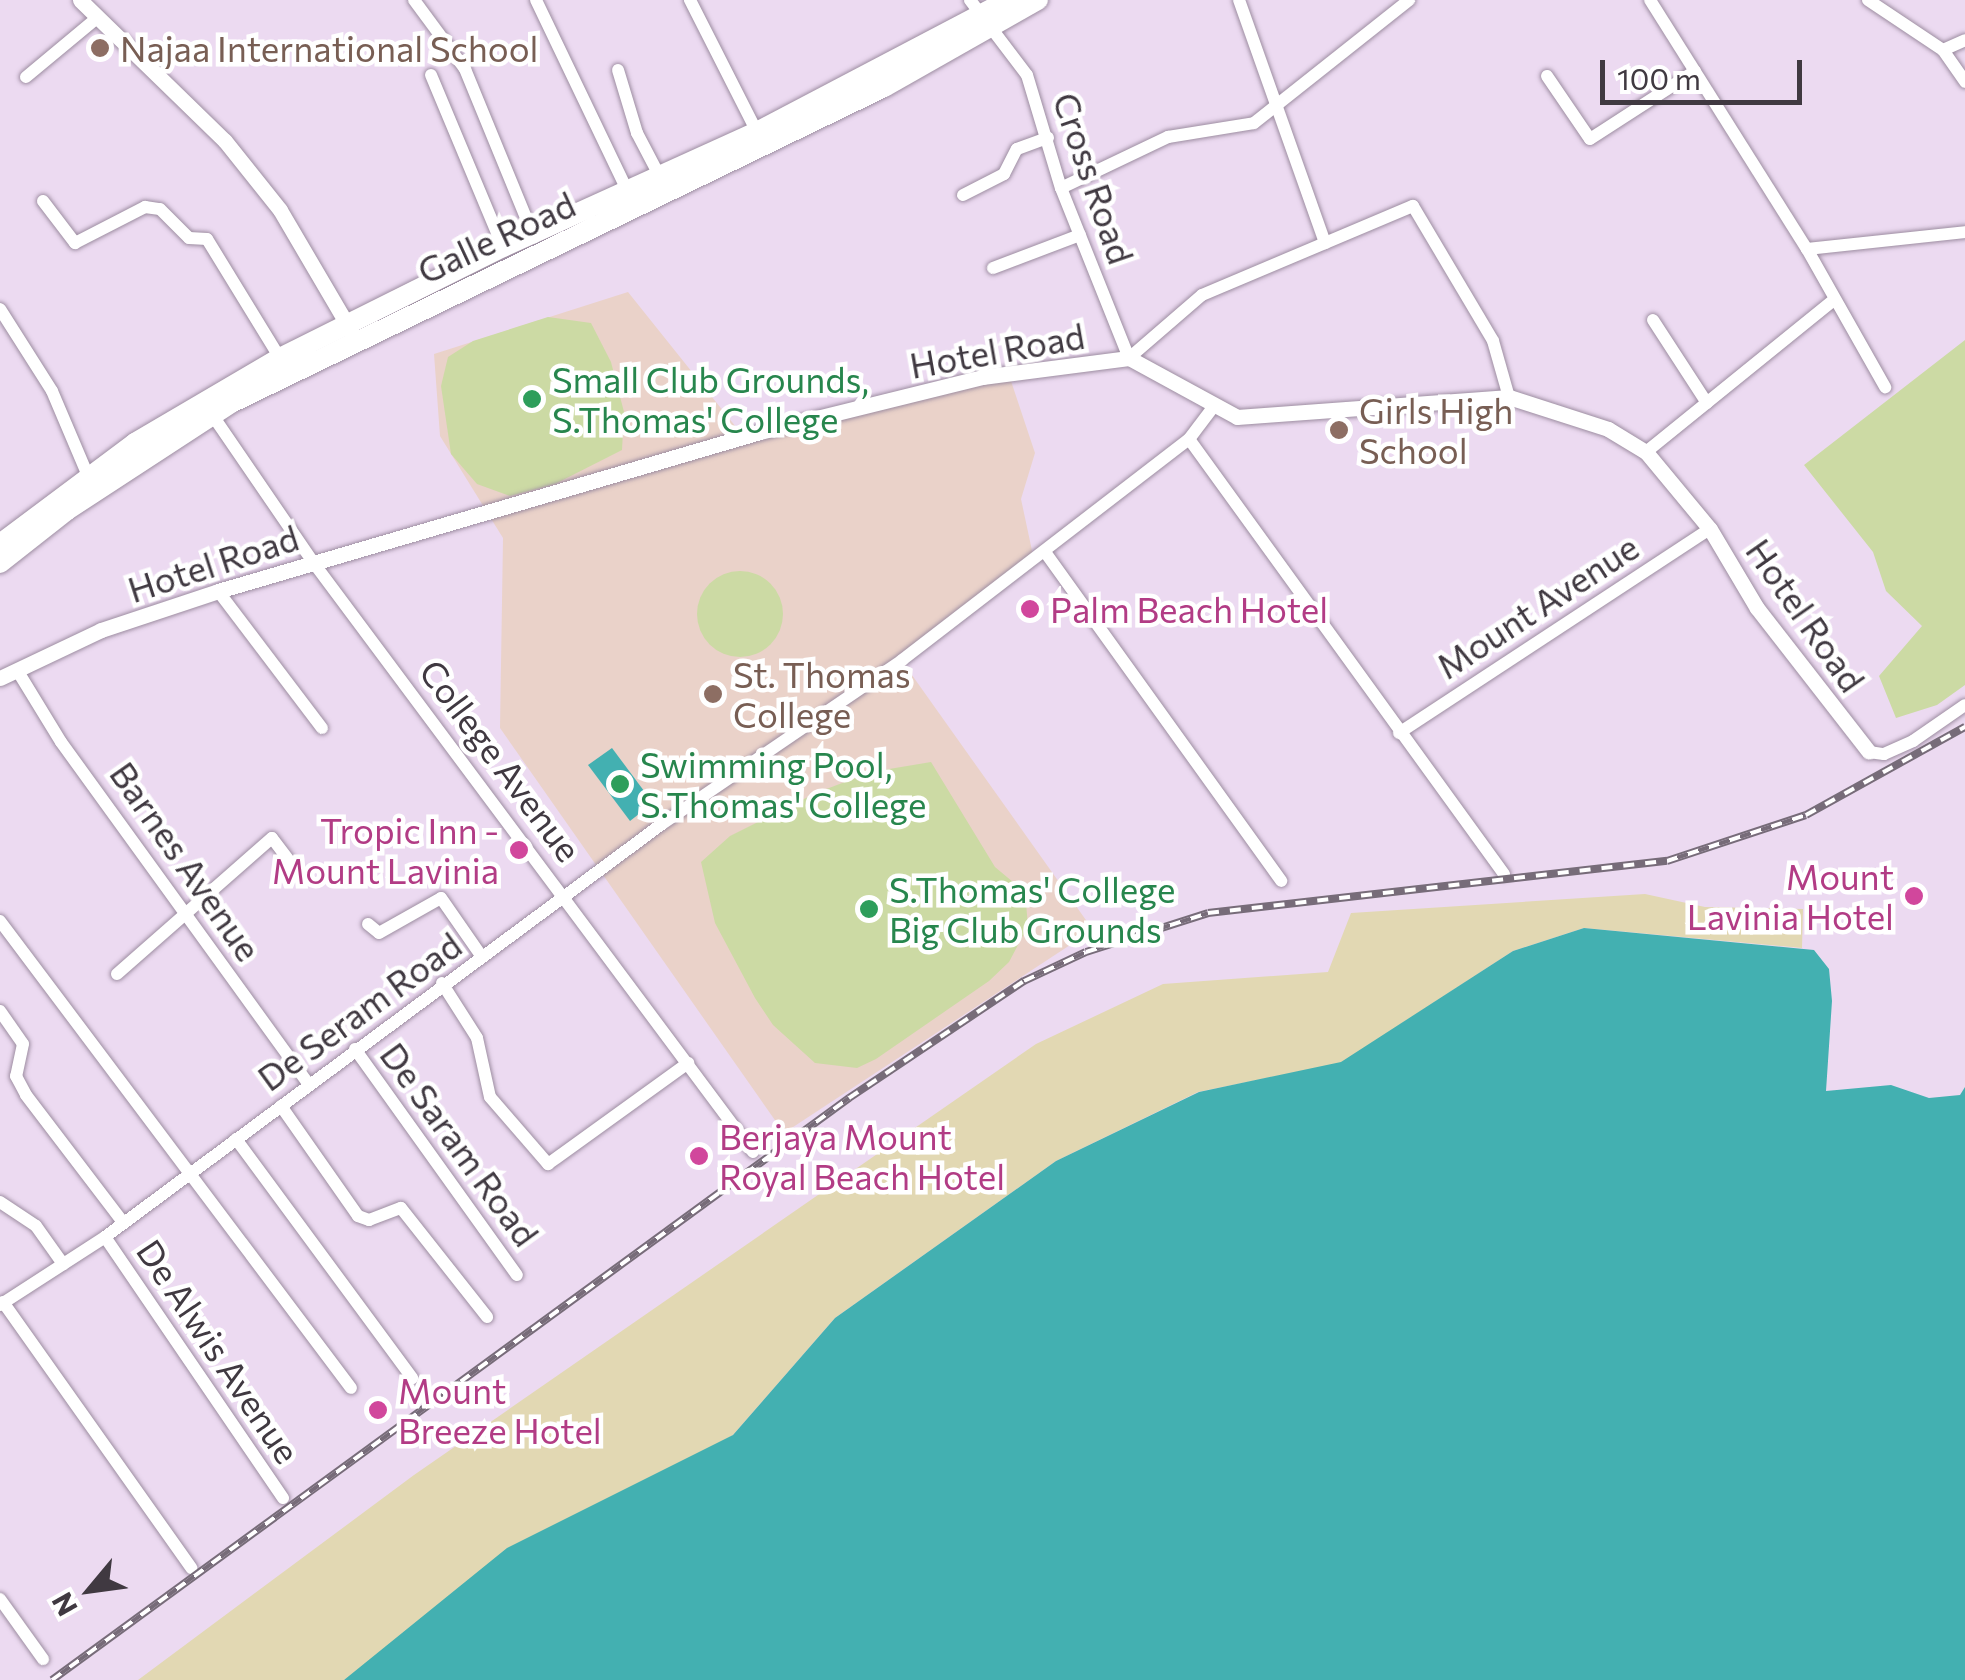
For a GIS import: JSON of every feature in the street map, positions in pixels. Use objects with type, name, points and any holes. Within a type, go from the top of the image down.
[{"type":"highway","name":"Galle Road","points":[[0,544],[88,476],[503,247],[536,243],[628,192],[757,132],[1008,0]]},
{"type":"highway","name":"Galle Road","points":[[0,563],[66,510],[280,358],[352,332],[536,243],[884,87],[981,13],[1038,0]]},
{"type":"street","points":[[80,0],[225,141],[280,210],[352,332]]},
{"type":"street","points":[[414,0],[464,68],[536,243]]},
{"type":"street","points":[[536,0],[628,192]]},
{"type":"street","points":[[690,0],[757,132]]},
{"type":"street","points":[[1240,0],[1281,106],[1325,243]]},
{"type":"street","points":[[1061,188],[1143,146],[1234,129],[1281,106],[1340,49],[1410,0]]},
{"type":"street","points":[[1650,0],[1807,249],[1831,302],[1885,388]]},
{"type":"street","points":[[1868,0],[1943,50],[1965,82]]},
{"type":"street","name":"Cross Road","points":[[981,13],[1027,75],[1061,188],[1129,358]]},
{"type":"street","points":[[26,76],[97,18]]},
{"type":"street","points":[[1943,50],[1965,40]]},
{"type":"street","points":[[618,70],[637,133],[660,177]]},
{"type":"street","points":[[1547,76],[1590,139],[1695,71]]},
{"type":"street","points":[[431,75],[503,247]]},
{"type":"street","points":[[964,195],[1004,174],[1017,148],[1048,138]]},
{"type":"street","points":[[43,201],[76,243],[144,207],[160,209],[189,238],[207,239],[280,358]]},
{"type":"street","points":[[1129,358],[1202,295],[1413,206],[1421,210],[1493,341],[1509,397]]},
{"type":"street","points":[[1807,249],[1965,232]]},
{"type":"street","points":[[994,268],[1080,235]]},
{"type":"street","points":[[1646,452],[1831,302]]},
{"type":"street","points":[[0,308],[52,390],[88,476]]},
{"type":"street","points":[[1654,320],[1707,403]]},
{"type":"street","name":"Hotel Road","points":[[0,678],[100,630],[218,591],[604,483],[760,432],[982,377],[1129,358],[1214,406],[1247,418],[1509,397],[1566,410],[1646,452],[1710,529],[1757,608],[1869,752]]},
{"type":"street","name":"De Seram Road","points":[[2,1304],[104,1237],[186,1171],[236,1139],[442,983],[1045,552],[1189,439],[1214,406]]},
{"type":"street","name":"College Avenue","points":[[209,407],[313,562],[754,1152]]},
{"type":"street","points":[[1189,439],[1504,874]]},
{"type":"street","name":"Mount Avenue","points":[[1399,734],[1710,529]]},
{"type":"street","points":[[1045,552],[1281,882]]},
{"type":"street","points":[[218,591],[322,728]]},
{"type":"street","name":"Barnes Avenue","points":[[17,670],[309,1085]]},
{"type":"street","points":[[1869,752],[1884,754],[1913,741],[1965,705]]},
{"type":"street","points":[[117,974],[272,838],[300,875]]},
{"type":"street","points":[[368,924],[379,932],[389,929],[436,897],[482,957]]},
{"type":"street","points":[[0,921],[351,1388]]},
{"type":"street","points":[[442,983],[476,1038],[490,1097],[548,1164],[688,1063]]},
{"type":"street","points":[[0,1011],[23,1044],[16,1076],[26,1094],[122,1221]]},
{"type":"street","name":"De Saram Road","points":[[354,1049],[517,1275]]},
{"type":"street","points":[[280,1106],[358,1216],[368,1220],[401,1208],[486,1317]]},
{"type":"street","points":[[236,1139],[412,1378]]},
{"type":"street","points":[[0,1202],[36,1226],[63,1264]]},
{"type":"street","name":"De Alwis Avenue","points":[[104,1237],[283,1498]]},
{"type":"street","points":[[2,1304],[191,1568]]},
{"type":"street","points":[[0,1599],[44,1659]]},
{"type":"shaded area","name":"St. Thomas College","points":[[628,292],[748,442],[1010,378],[1035,453],[1021,499],[1034,560],[902,661],[1093,930],[784,1133],[500,728],[503,538],[440,436],[434,354]]},
{"type":"shaded area","name":"Small Club Grounds, S.Thomas' College","points":[[548,317],[591,323],[611,362],[624,412],[622,450],[555,484],[510,496],[477,484],[451,454],[441,386],[448,357],[473,341]]},
{"type":"shaded area","points":[[1965,340],[1965,685],[1937,705],[1896,718],[1879,676],[1922,626],[1886,591],[1873,552],[1804,465]]},
{"type":"shaded area","points":[[740,571],[764,578],[776,590],[783,614],[776,638],[764,650],[740,657],[716,650],[704,638],[697,614],[704,590],[716,578]]},
{"type":"shaded area","name":"Swimming Pool, S.Thomas' College","points":[[612,748],[653,803],[630,821],[588,765]]},
{"type":"shaded area","name":"S.Thomas' College Big Club Grounds","points":[[931,762],[995,867],[1025,892],[1028,926],[1009,962],[989,981],[876,1059],[857,1068],[815,1063],[773,1025],[755,998],[715,923],[701,862],[730,836],[816,793],[871,772]]},
{"type":"shaded area","points":[[1584,928],[1814,950],[1829,969],[1832,1001],[1826,1091],[1891,1085],[1929,1098],[1960,1095],[1965,1087],[1965,1680],[344,1680],[507,1548],[733,1435],[835,1318],[1056,1161],[1199,1092],[1341,1062],[1513,951]]},
{"type":"sand","points":[[1645,894],[1705,907],[1803,909],[1802,948],[1584,928],[1513,951],[1341,1063],[1198,1092],[1056,1161],[835,1318],[733,1435],[344,1680],[138,1680],[414,1475],[1036,1044],[1163,984],[1328,972],[1351,913]]},
{"type":"railway","points":[[52,1680],[849,1098],[1024,981],[1086,952],[1208,913],[1667,861],[1806,815],[1965,727]]},
{"type":"place","name":"Najaa International School","points":[[100,48]]},
{"type":"place","name":"Small Club Grounds, S.Thomas' College","points":[[532,399]]},
{"type":"place","name":"Girls High School","points":[[1339,430]]},
{"type":"place","name":"Palm Beach Hotel","points":[[1030,609]]},
{"type":"place","name":"St. Thomas College","points":[[713,694]]},
{"type":"place","name":"Swimming Pool, S.Thomas' College","points":[[620,784]]},
{"type":"place","name":"Tropic Inn - Mount Lavinia","points":[[519,850]]},
{"type":"place","name":"Mount Lavinia Hotel","points":[[1914,896]]},
{"type":"place","name":"S.Thomas' College Big Club Grounds","points":[[869,909]]},
{"type":"place","name":"Berjaya Mount Royal Beach Hotel","points":[[699,1156]]},
{"type":"place","name":"Mount Breeze Hotel","points":[[378,1410]]}]
